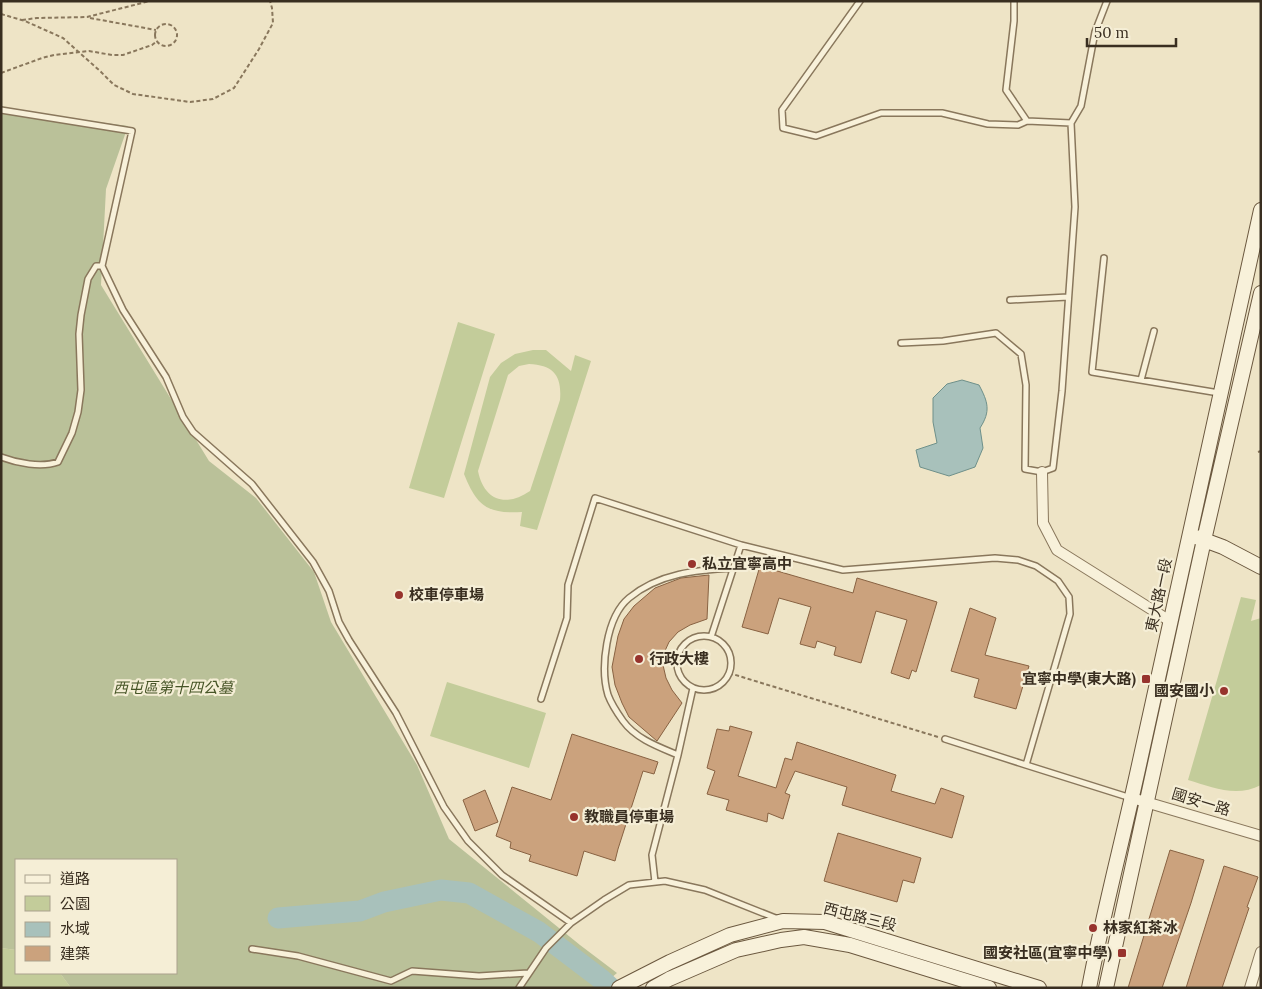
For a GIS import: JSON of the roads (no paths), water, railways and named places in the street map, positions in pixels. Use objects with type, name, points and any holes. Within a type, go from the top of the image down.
[{"type":"street","name":"東大路一段","points":[[1089,988],[1261,210]]},
{"type":"street","points":[[1106,988],[1204,540],[1261,293]]},
{"type":"street","points":[[1042,472],[1043,522],[1056,550],[1170,621]]},
{"type":"street","points":[[1188,535],[1223,547],[1261,567]]},
{"type":"street","name":"國安一路","points":[[1132,798],[1261,836]]},
{"type":"street","name":"西屯路三段","points":[[619,988],[730,935],[783,921],[825,922],[1039,988]]},
{"type":"street","name":"西屯路三段","points":[[653,988],[736,950],[804,937],[850,945],[989,988]]},
{"type":"street","points":[[1250,988],[1261,952]]},
{"type":"lane","points":[[860,1],[782,110],[783,128],[816,136],[881,113],[942,113],[998,125],[1018,126],[1027,120],[1072,123]]},
{"type":"lane","points":[[1014,1],[1014,21],[1006,90],[1027,120]]},
{"type":"lane","points":[[900,343],[942,341],[996,333],[1021,354],[1026,385],[1025,468],[1042,472],[1053,468],[1062,391],[1075,207],[1072,123],[1081,106],[1095,32],[1107,1]]},
{"type":"lane","points":[[1,110],[132,132],[102,266],[122,310],[166,377],[184,417],[194,432],[252,484],[313,562],[329,591],[339,622],[348,640],[396,713],[444,807],[468,842],[502,875],[571,923]]},
{"type":"lane","points":[[1104,258],[1092,372],[1220,394]]},
{"type":"lane","points":[[1,457],[44,464],[58,462],[62,455],[72,433],[81,390],[80,334],[84,289],[96,266],[102,266]]},
{"type":"lane","points":[[1010,300],[1068,297]]},
{"type":"lane","points":[[1141,380],[1154,331]]},
{"type":"lane","points":[[541,699],[567,618],[568,585],[595,498],[742,545],[843,570],[995,558],[1018,560],[1036,566],[1058,582],[1069,597],[1070,614],[1026,765]]},
{"type":"lane","points":[[710,637],[742,545]]},
{"type":"lane","points":[[678,755],[647,742],[624,723],[608,695],[604,660],[612,622],[628,599],[657,580],[696,570],[734,568]]},
{"type":"lane","points":[[710,637],[718,640],[728,651],[730,658],[729,672],[721,684],[714,688],[700,690],[693,688],[681,678],[677,662],[678,655],[688,642],[695,638],[710,637]]},
{"type":"lane","points":[[655,882],[652,855],[693,688]]},
{"type":"lane","points":[[945,739],[1132,798]]},
{"type":"lane","points":[[519,988],[546,948],[571,923],[629,885],[665,881],[705,890],[783,921]]},
{"type":"lane","points":[[252,949],[298,956],[391,981],[412,971],[479,976],[528,973]]},
{"type":"water","points":[[962,380],[979,385],[986,402],[986,416],[980,428],[983,448],[975,467],[949,476],[920,467],[916,450],[937,443],[933,422],[933,398],[947,384]]},
{"type":"waterway","points":[[278,918],[360,911],[384,902],[441,890],[469,893],[539,932],[611,988]]},
{"type":"place","name":"私立宜寧高中","points":[[692,564]]},
{"type":"place","name":"校車停車場","points":[[399,595]]},
{"type":"place","name":"行政大樓","points":[[639,659]]},
{"type":"place","name":"宜寧中學(東大路)","points":[[1146,679]]},
{"type":"place","name":"國安國小","points":[[1224,691]]},
{"type":"place","name":"教職員停車場","points":[[574,817]]},
{"type":"place","name":"林家紅茶冰","points":[[1093,928]]},
{"type":"place","name":"國安社區(宜寧中學)","points":[[1122,953]]},
{"type":"park label","name":"西屯區第十四公墓","points":[[173,688]]}]
